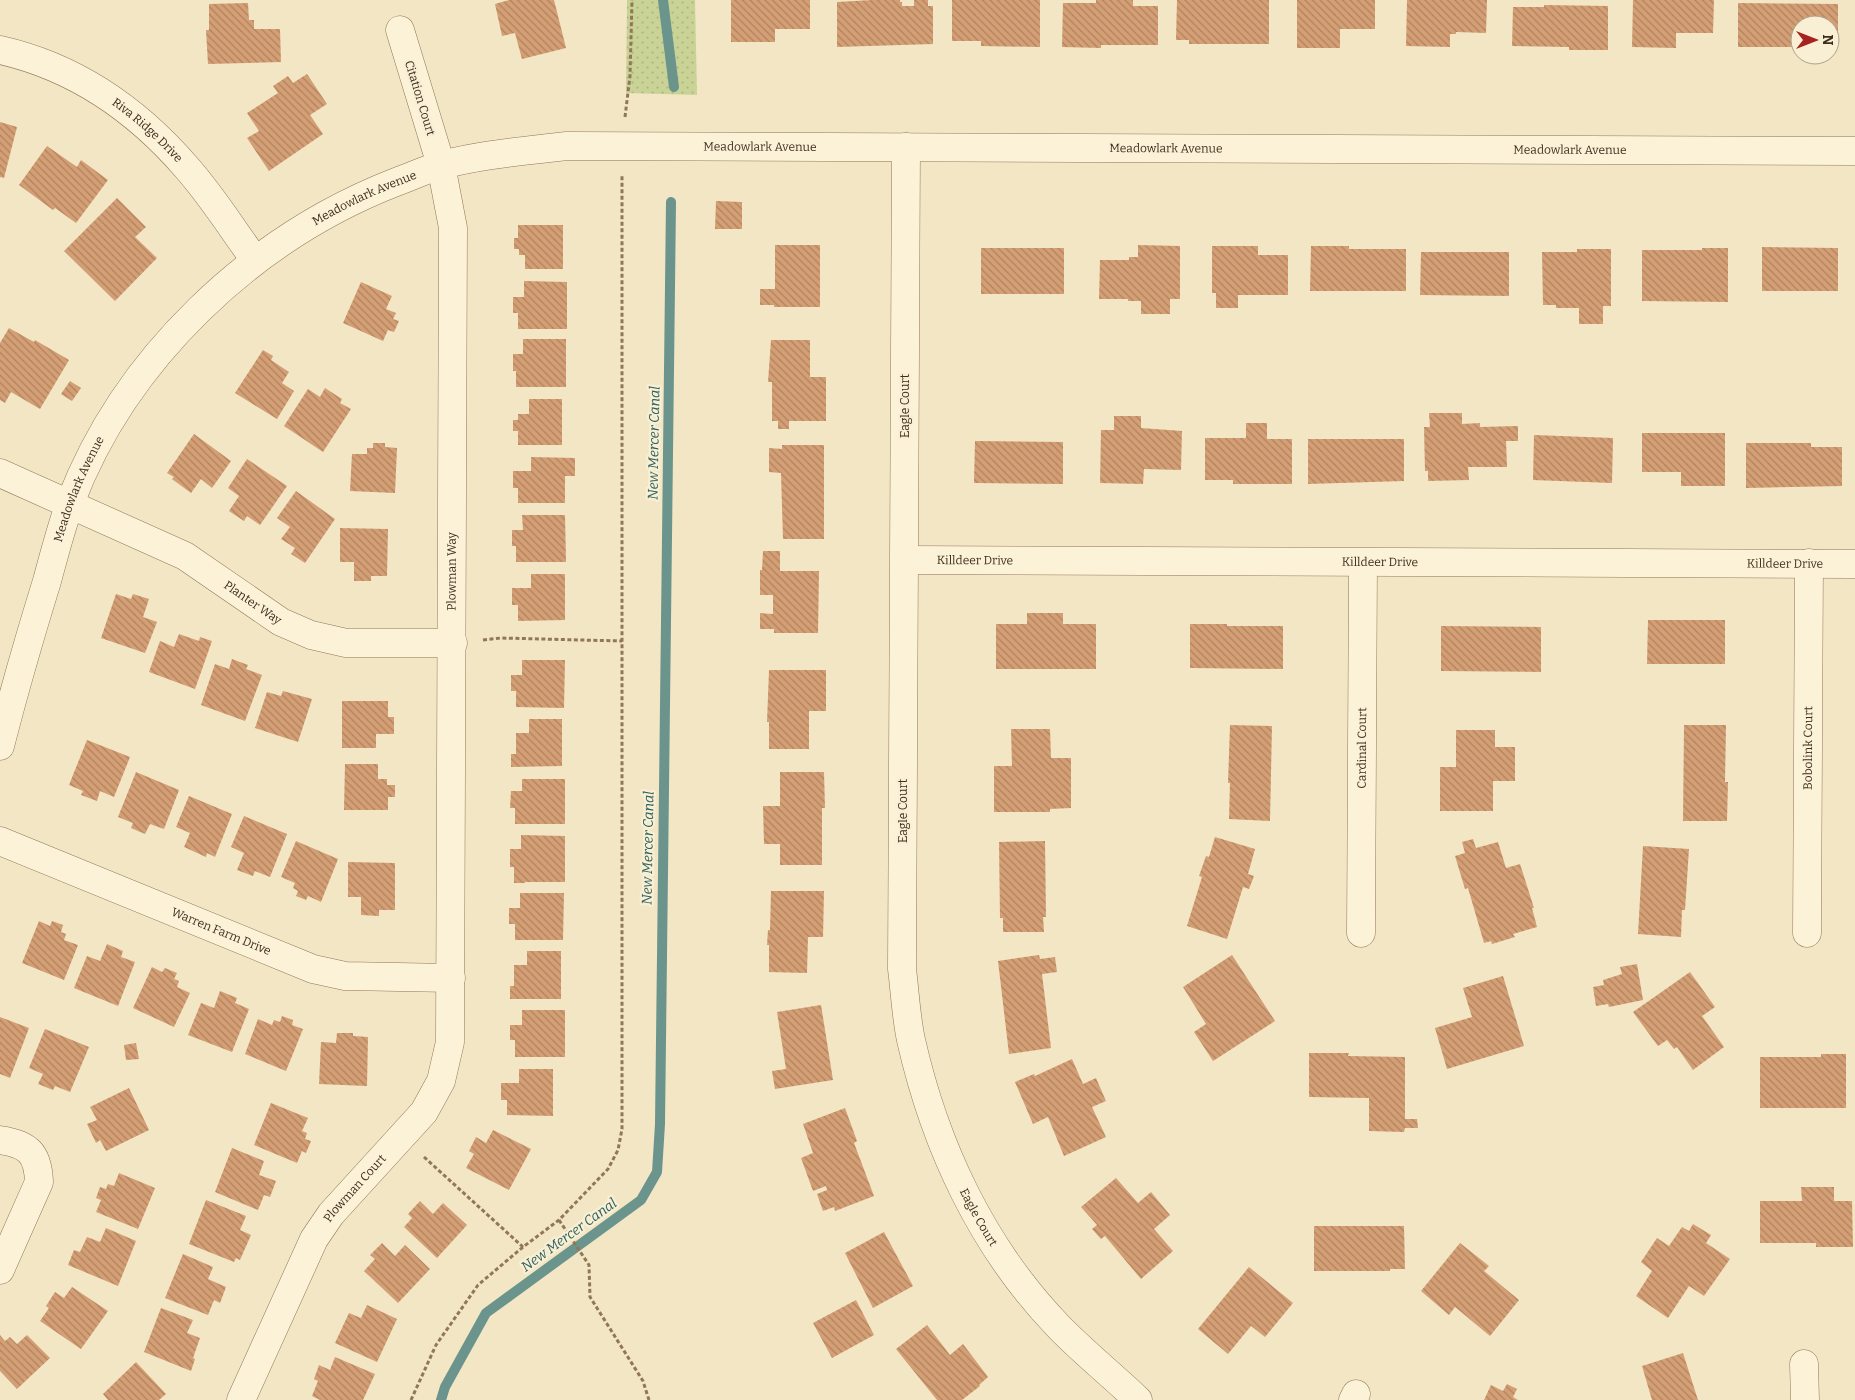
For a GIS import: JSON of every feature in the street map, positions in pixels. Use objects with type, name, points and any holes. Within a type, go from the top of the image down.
[{"type":"street","name":"Citation Court","points":[[400,30],[441,165]]},
{"type":"street","name":"Riva Ridge Drive","points":[[0,50],[19,54],[58,68],[105,93],[147,125],[188,169],[255,260]]},
{"type":"street","name":"Meadowlark Avenue","points":[[0,746],[16,685],[70,503],[96,447],[126,396],[169,341],[210,298],[271,248],[339,207],[441,165],[508,152],[567,146],[1855,151]]},
{"type":"street","name":"Eagle Court","points":[[906,147],[902,969],[911,1038],[928,1106],[953,1171],[981,1224],[1020,1282],[1058,1326],[1138,1400]]},
{"type":"street","name":"Plowman Way","points":[[441,165],[453,228],[451,978]]},
{"type":"street","name":"Planter Way","points":[[0,472],[185,556],[281,622],[311,635],[346,642],[453,643]]},
{"type":"street","name":"Killdeer Drive","points":[[904,560],[1855,564]]},
{"type":"street","name":"Cardinal Court","points":[[1361,933],[1363,563]]},
{"type":"street","name":"Bobolink Court","points":[[1807,934],[1809,563]]},
{"type":"street","name":"Warren Farm Drive","points":[[0,841],[313,969],[345,976],[451,978]]},
{"type":"street","name":"Plowman Court","points":[[241,1400],[314,1239],[331,1214],[424,1112],[441,1081],[450,1042],[451,978]]},
{"type":"street","points":[[0,1140],[19,1143],[30,1151],[39,1167],[39,1182],[0,1270]]},
{"type":"street","points":[[1804,1364],[1805,1400]]},
{"type":"path","points":[[411,1400],[436,1345],[478,1285],[559,1220],[608,1169],[618,1150],[622,1129],[622,146],[630,76],[632,0]]},
{"type":"path","points":[[453,643],[501,638],[622,641]]},
{"type":"path","points":[[399,1139],[429,1160],[523,1247]]},
{"type":"path","points":[[559,1220],[589,1265],[590,1297],[642,1381],[649,1400]]},
{"type":"green space","points":[[627,0],[695,0],[697,95],[626,93]]},
{"type":"building","points":[[509,0],[554,0],[566,48],[522,59],[515,33],[502,36],[495,4]]},
{"type":"building","points":[[731,0],[810,0],[810,29],[775,29],[775,42],[731,42]]},
{"type":"building","points":[[900,0],[902,6],[914,6],[914,0],[928,0],[928,6],[933,6],[933,44],[837,47],[837,2]]},
{"type":"building","points":[[952,0],[1040,0],[1040,47],[981,46],[981,41],[952,41]]},
{"type":"building","points":[[1096,0],[1133,0],[1133,6],[1158,6],[1158,45],[1101,45],[1101,48],[1062,47],[1063,3],[1096,3]]},
{"type":"building","points":[[1177,0],[1269,0],[1269,44],[1189,44],[1189,40],[1176,40]]},
{"type":"building","points":[[1297,0],[1375,0],[1375,29],[1340,29],[1340,48],[1297,48]]},
{"type":"building","points":[[1407,0],[1487,0],[1486,33],[1456,32],[1456,34],[1450,34],[1450,47],[1406,46]]},
{"type":"building","points":[[1633,0],[1714,0],[1713,33],[1676,33],[1676,48],[1632,47]]},
{"type":"building","points":[[248,3],[249,20],[254,20],[254,29],[280,29],[281,62],[208,64],[206,30],[209,30],[209,4]]},
{"type":"building","points":[[1738,3],[1838,4],[1838,15],[1790,15],[1790,47],[1738,47]]},
{"type":"building","points":[[1544,5],[1608,6],[1608,50],[1569,50],[1569,47],[1512,46],[1513,7],[1544,7]]},
{"type":"building","points":[[307,74],[327,104],[310,115],[323,134],[269,171],[247,138],[259,131],[247,113],[278,93],[273,86],[288,76],[293,83]]},
{"type":"building","points":[[0,122],[17,127],[4,178],[0,177]]},
{"type":"building","points":[[47,146],[77,167],[81,160],[108,180],[76,223],[55,208],[53,210],[19,185]]},
{"type":"building","points":[[117,198],[146,227],[135,237],[157,258],[115,301],[64,251]]},
{"type":"building","points":[[716,201],[742,202],[742,229],[715,229]]},
{"type":"building","points":[[518,225],[563,225],[563,269],[525,269],[525,255],[519,255],[519,249],[514,249],[514,238],[518,238]]},
{"type":"building","points":[[775,245],[820,245],[820,307],[774,307],[774,305],[760,305],[760,289],[775,289]]},
{"type":"building","points":[[1138,245],[1180,246],[1180,299],[1170,299],[1170,314],[1141,314],[1141,301],[1099,299],[1100,260],[1129,260],[1129,257],[1138,257]]},
{"type":"building","points":[[1212,246],[1258,246],[1258,255],[1288,255],[1288,295],[1238,295],[1238,308],[1216,308],[1216,293],[1212,293]]},
{"type":"building","points":[[1311,246],[1349,246],[1349,249],[1406,249],[1406,291],[1310,291]]},
{"type":"building","points":[[1762,247],[1838,248],[1838,291],[1762,291]]},
{"type":"building","points":[[981,248],[1064,248],[1064,294],[981,294]]},
{"type":"building","points":[[1702,248],[1728,248],[1728,302],[1642,301],[1642,250],[1702,250]]},
{"type":"building","points":[[1577,249],[1611,249],[1611,306],[1603,306],[1603,324],[1579,324],[1579,308],[1556,308],[1556,305],[1543,305],[1542,252],[1577,252]]},
{"type":"building","points":[[1421,252],[1509,252],[1509,296],[1420,295]]},
{"type":"building","points":[[524,281],[567,282],[567,329],[518,329],[518,313],[513,313],[513,297],[524,297]]},
{"type":"building","points":[[361,282],[392,296],[386,309],[396,313],[393,319],[399,321],[394,332],[388,330],[383,341],[343,323]]},
{"type":"building","points":[[9,328],[34,342],[35,340],[69,360],[40,409],[11,392],[5,403],[0,400],[0,343]]},
{"type":"building","points":[[523,339],[566,339],[566,387],[516,387],[516,371],[513,371],[513,354],[523,354]]},
{"type":"building","points":[[771,340],[810,340],[810,377],[826,377],[826,421],[789,421],[789,429],[778,429],[778,421],[772,421],[772,382],[768,382]]},
{"type":"building","points":[[263,350],[273,356],[271,360],[289,372],[282,383],[294,391],[277,419],[235,393]]},
{"type":"building","points":[[70,381],[81,388],[72,401],[61,394]]},
{"type":"building","points":[[325,388],[342,399],[340,403],[351,409],[323,452],[284,426],[308,389],[320,397]]},
{"type":"building","points":[[529,399],[562,399],[562,445],[518,445],[518,431],[513,431],[513,420],[518,420],[518,414],[529,414]]},
{"type":"building","points":[[1429,413],[1462,413],[1462,424],[1480,423],[1480,427],[1518,426],[1518,441],[1506,441],[1507,467],[1468,467],[1469,480],[1428,481],[1428,471],[1425,471],[1424,427],[1430,427]]},
{"type":"building","points":[[1114,416],[1141,416],[1141,428],[1182,431],[1181,470],[1144,469],[1143,484],[1100,483],[1101,430],[1114,430]]},
{"type":"building","points":[[1246,423],[1267,423],[1267,439],[1292,439],[1292,484],[1233,484],[1233,480],[1205,480],[1205,438],[1246,438]]},
{"type":"building","points":[[1642,433],[1725,433],[1725,486],[1681,486],[1681,472],[1642,472]]},
{"type":"building","points":[[194,434],[231,461],[212,488],[201,479],[191,493],[167,473]]},
{"type":"building","points":[[1534,435],[1613,438],[1612,483],[1533,480]]},
{"type":"building","points":[[1308,439],[1404,439],[1404,481],[1308,484]]},
{"type":"building","points":[[975,441],[1063,442],[1063,484],[974,483]]},
{"type":"building","points":[[373,443],[385,443],[385,447],[397,448],[395,493],[350,491],[352,454],[367,454],[367,448],[373,448]]},
{"type":"building","points":[[1746,443],[1811,443],[1811,447],[1842,447],[1842,486],[1746,488]]},
{"type":"building","points":[[782,445],[824,445],[824,539],[783,539],[781,473],[769,472],[769,448],[782,449]]},
{"type":"building","points":[[531,457],[575,458],[575,476],[565,476],[565,503],[518,503],[518,488],[513,488],[513,471],[531,471]]},
{"type":"building","points":[[247,459],[287,486],[260,525],[247,516],[244,521],[229,511],[239,496],[228,488]]},
{"type":"building","points":[[296,491],[335,519],[305,563],[291,554],[295,548],[281,539],[290,527],[277,518]]},
{"type":"building","points":[[522,515],[565,515],[566,562],[516,562],[516,546],[512,546],[512,530],[523,530]]},
{"type":"building","points":[[340,528],[388,529],[387,576],[371,576],[371,581],[354,581],[354,562],[340,562]]},
{"type":"building","points":[[763,551],[780,551],[780,571],[819,571],[818,633],[774,633],[774,629],[760,629],[760,613],[773,614],[773,595],[760,595],[760,570],[762,570]]},
{"type":"building","points":[[531,574],[565,574],[565,620],[518,621],[518,605],[512,605],[512,588],[531,588]]},
{"type":"building","points":[[116,594],[131,599],[133,594],[149,599],[143,617],[157,622],[145,653],[101,638]]},
{"type":"building","points":[[1027,613],[1063,613],[1063,624],[1096,624],[1096,669],[996,669],[996,624],[1027,624]]},
{"type":"building","points":[[1648,620],[1725,620],[1725,664],[1647,664]]},
{"type":"building","points":[[1190,624],[1283,626],[1283,669],[1190,668]]},
{"type":"building","points":[[1441,626],[1541,627],[1541,672],[1441,671]]},
{"type":"building","points":[[179,634],[199,641],[200,637],[212,641],[195,689],[149,672],[160,641],[174,647]]},
{"type":"building","points":[[232,659],[248,665],[246,669],[262,675],[245,721],[201,705],[215,664],[229,669]]},
{"type":"building","points":[[522,660],[565,660],[564,708],[516,707],[516,691],[511,691],[511,675],[522,675]]},
{"type":"building","points":[[769,670],[826,670],[826,711],[809,711],[809,749],[769,749],[769,722],[767,722]]},
{"type":"building","points":[[283,691],[312,699],[298,742],[255,728],[267,692],[281,696]]},
{"type":"building","points":[[342,701],[388,701],[388,717],[394,717],[394,734],[376,734],[376,748],[342,748]]},
{"type":"building","points":[[529,719],[562,719],[562,766],[511,767],[511,754],[516,754],[516,733],[529,733]]},
{"type":"building","points":[[1230,725],[1272,726],[1270,821],[1229,819]]},
{"type":"building","points":[[1684,725],[1726,725],[1725,782],[1728,782],[1727,821],[1683,821]]},
{"type":"building","points":[[1011,729],[1050,729],[1051,758],[1071,758],[1071,808],[1050,809],[1050,812],[994,812],[994,766],[1012,766]]},
{"type":"building","points":[[1456,730],[1495,730],[1495,747],[1515,747],[1515,781],[1493,781],[1493,811],[1440,811],[1440,767],[1456,767]]},
{"type":"building","points":[[87,740],[130,757],[114,797],[100,791],[97,801],[81,795],[83,791],[69,785]]},
{"type":"building","points":[[345,764],[378,764],[378,779],[387,779],[387,785],[395,785],[395,797],[388,797],[388,810],[344,810]]},
{"type":"building","points":[[136,772],[179,790],[164,829],[150,824],[145,834],[131,828],[133,823],[118,817]]},
{"type":"building","points":[[780,772],[824,772],[825,808],[822,808],[822,865],[780,865],[780,844],[764,844],[763,806],[780,806]]},
{"type":"building","points":[[522,779],[565,779],[565,824],[515,824],[515,808],[510,808],[511,791],[522,791]]},
{"type":"building","points":[[189,796],[232,814],[215,857],[207,853],[206,857],[184,847],[190,833],[176,827]]},
{"type":"building","points":[[244,816],[287,834],[270,877],[255,871],[253,876],[237,870],[244,853],[231,847]]},
{"type":"building","points":[[521,835],[565,836],[565,882],[514,883],[514,867],[510,867],[510,849],[521,849]]},
{"type":"building","points":[[1215,837],[1255,849],[1248,874],[1254,876],[1249,889],[1243,887],[1227,939],[1187,926],[1202,877],[1199,876],[1206,856],[1209,857]]},
{"type":"building","points":[[1473,839],[1476,848],[1498,842],[1506,868],[1520,864],[1534,908],[1532,908],[1537,927],[1513,934],[1515,937],[1492,944],[1491,941],[1484,943],[1468,888],[1465,889],[1455,856],[1465,853],[1462,842]]},
{"type":"building","points":[[296,841],[338,859],[321,902],[308,896],[306,900],[296,896],[298,891],[293,888],[295,883],[281,877]]},
{"type":"building","points":[[1045,841],[1046,917],[1043,917],[1044,932],[1003,932],[1003,918],[1000,918],[999,842]]},
{"type":"building","points":[[1643,846],[1689,849],[1685,910],[1682,910],[1681,937],[1638,934]]},
{"type":"building","points":[[348,862],[395,863],[395,910],[379,910],[379,916],[361,915],[361,897],[348,897]]},
{"type":"building","points":[[771,891],[824,891],[823,937],[808,937],[807,973],[769,972],[769,945],[767,945],[768,930],[770,930]]},
{"type":"building","points":[[520,893],[564,893],[563,940],[515,940],[515,924],[509,924],[509,908],[520,908]]},
{"type":"building","points":[[39,921],[50,926],[52,921],[63,925],[61,932],[66,934],[64,940],[78,945],[64,980],[22,963]]},
{"type":"building","points":[[107,944],[123,951],[121,957],[135,962],[118,1006],[74,988],[87,956],[100,961]]},
{"type":"building","points":[[527,951],[561,951],[561,999],[510,999],[510,986],[514,986],[514,965],[527,965]]},
{"type":"building","points":[[1039,955],[1040,959],[1055,957],[1057,972],[1042,974],[1051,1048],[1009,1054],[998,961]]},
{"type":"building","points":[[1232,955],[1275,1021],[1213,1061],[1194,1032],[1206,1024],[1183,987]]},
{"type":"building","points":[[1637,964],[1643,1000],[1609,1007],[1608,1004],[1596,1006],[1593,987],[1604,985],[1603,980],[1622,974],[1620,967]]},
{"type":"building","points":[[152,967],[162,972],[165,968],[177,973],[174,979],[179,981],[177,987],[190,993],[174,1027],[133,1008]]},
{"type":"building","points":[[1690,972],[1715,1007],[1702,1016],[1724,1047],[1693,1070],[1677,1047],[1674,1049],[1667,1040],[1658,1046],[1633,1012]]},
{"type":"building","points":[[1503,976],[1524,1046],[1447,1069],[1435,1028],[1472,1017],[1463,988]]},
{"type":"building","points":[[220,991],[237,998],[235,1003],[249,1009],[232,1052],[188,1035],[201,1003],[214,1008]]},
{"type":"building","points":[[821,1005],[833,1080],[775,1089],[772,1071],[786,1069],[777,1012]]},
{"type":"building","points":[[522,1010],[565,1010],[565,1057],[515,1057],[515,1040],[510,1040],[510,1025],[522,1025]]},
{"type":"building","points":[[282,1016],[293,1020],[292,1025],[303,1029],[286,1071],[245,1054],[258,1019],[272,1025],[274,1020],[280,1022]]},
{"type":"building","points":[[0,1017],[29,1028],[10,1078],[0,1074]]},
{"type":"building","points":[[45,1029],[89,1047],[70,1092],[55,1086],[53,1090],[38,1084],[43,1074],[29,1068]]},
{"type":"building","points":[[337,1033],[353,1033],[353,1036],[368,1037],[367,1086],[319,1084],[321,1042],[336,1043]]},
{"type":"building","points":[[136,1043],[139,1059],[126,1060],[124,1045]]},
{"type":"building","points":[[1309,1053],[1349,1053],[1348,1056],[1405,1057],[1405,1119],[1417,1119],[1418,1128],[1405,1128],[1404,1132],[1369,1131],[1369,1098],[1309,1097]]},
{"type":"building","points":[[1821,1054],[1846,1054],[1846,1108],[1760,1108],[1760,1057],[1821,1057]]},
{"type":"building","points":[[1072,1059],[1083,1084],[1096,1078],[1106,1101],[1092,1107],[1106,1137],[1064,1156],[1048,1117],[1033,1124],[1015,1082],[1034,1074],[1035,1076]]},
{"type":"building","points":[[519,1069],[553,1069],[553,1116],[507,1115],[507,1100],[501,1100],[501,1083],[519,1083]]},
{"type":"building","points":[[129,1088],[149,1130],[106,1151],[100,1140],[96,1143],[87,1124],[97,1120],[90,1107]]},
{"type":"building","points":[[271,1103],[308,1118],[302,1131],[307,1133],[305,1139],[311,1141],[306,1153],[302,1151],[297,1163],[254,1145]]},
{"type":"building","points":[[845,1108],[857,1141],[854,1143],[874,1196],[835,1211],[834,1207],[823,1211],[817,1194],[827,1190],[826,1186],[813,1191],[801,1158],[813,1153],[803,1124]]},
{"type":"building","points":[[493,1130],[531,1149],[509,1190],[466,1168],[474,1154],[469,1151],[476,1137],[486,1143]]},
{"type":"building","points":[[232,1148],[264,1161],[259,1175],[276,1181],[270,1197],[264,1195],[258,1210],[215,1192]]},
{"type":"building","points":[[119,1173],[155,1188],[138,1229],[96,1212],[101,1200],[96,1198],[100,1187],[106,1189],[108,1184],[114,1186]]},
{"type":"building","points":[[1116,1178],[1138,1203],[1151,1192],[1170,1215],[1154,1229],[1173,1251],[1141,1279],[1105,1236],[1101,1239],[1092,1229],[1097,1225],[1081,1207]]},
{"type":"building","points":[[1801,1187],[1834,1187],[1834,1201],[1852,1201],[1853,1247],[1816,1247],[1816,1243],[1760,1243],[1760,1201],[1802,1201]]},
{"type":"building","points":[[206,1200],[246,1216],[240,1230],[251,1235],[240,1260],[236,1258],[234,1262],[189,1244]]},
{"type":"building","points":[[420,1201],[433,1214],[443,1203],[467,1225],[437,1258],[404,1227],[412,1218],[408,1214]]},
{"type":"building","points":[[1693,1224],[1711,1235],[1706,1243],[1730,1259],[1704,1296],[1689,1286],[1668,1318],[1636,1296],[1652,1271],[1641,1262],[1657,1238],[1669,1246],[1682,1227],[1689,1231]]},
{"type":"building","points":[[1314,1226],[1404,1226],[1405,1269],[1390,1269],[1390,1271],[1314,1271]]},
{"type":"building","points":[[106,1228],[136,1241],[118,1286],[68,1265],[74,1250],[80,1252],[87,1237],[100,1242]]},
{"type":"building","points":[[884,1232],[913,1286],[873,1308],[845,1253]]},
{"type":"building","points":[[382,1243],[395,1256],[405,1245],[430,1269],[398,1303],[364,1271],[375,1259],[370,1255]]},
{"type":"building","points":[[1460,1243],[1489,1266],[1484,1271],[1519,1300],[1490,1336],[1455,1307],[1449,1315],[1421,1291]]},
{"type":"building","points":[[183,1254],[213,1267],[208,1279],[226,1287],[220,1303],[214,1300],[208,1315],[165,1298]]},
{"type":"building","points":[[1249,1267],[1293,1303],[1265,1337],[1251,1326],[1228,1354],[1198,1329]]},
{"type":"building","points":[[72,1287],[108,1311],[81,1349],[40,1321],[49,1308],[46,1306],[55,1292],[64,1298]]},
{"type":"building","points":[[856,1300],[874,1335],[832,1358],[813,1323]]},
{"type":"building","points":[[367,1305],[397,1319],[377,1362],[335,1343],[349,1313],[361,1318]]},
{"type":"building","points":[[161,1308],[193,1320],[187,1333],[200,1338],[191,1371],[144,1352]]},
{"type":"building","points":[[927,1325],[950,1355],[963,1344],[988,1377],[962,1400],[937,1400],[896,1349]]},
{"type":"building","points":[[0,1335],[5,1341],[10,1337],[17,1344],[27,1335],[50,1358],[17,1389],[0,1371]]},
{"type":"building","points":[[1683,1353],[1698,1400],[1652,1400],[1642,1366]]},
{"type":"building","points":[[335,1357],[375,1374],[363,1400],[320,1400],[312,1396],[318,1381],[314,1379],[319,1365],[330,1370]]},
{"type":"building","points":[[136,1362],[166,1394],[159,1400],[108,1400],[103,1394]]},
{"type":"building","points":[[1507,1384],[1517,1389],[1513,1397],[1518,1400],[1484,1400],[1491,1385],[1503,1391]]},
{"type":"waterway","name":"New Mercer Canal","points":[[663,0],[674,87]]},
{"type":"waterway","name":"New Mercer Canal","points":[[441,1400],[445,1387],[486,1313],[641,1200],[657,1172],[660,1124],[671,202]]}]
